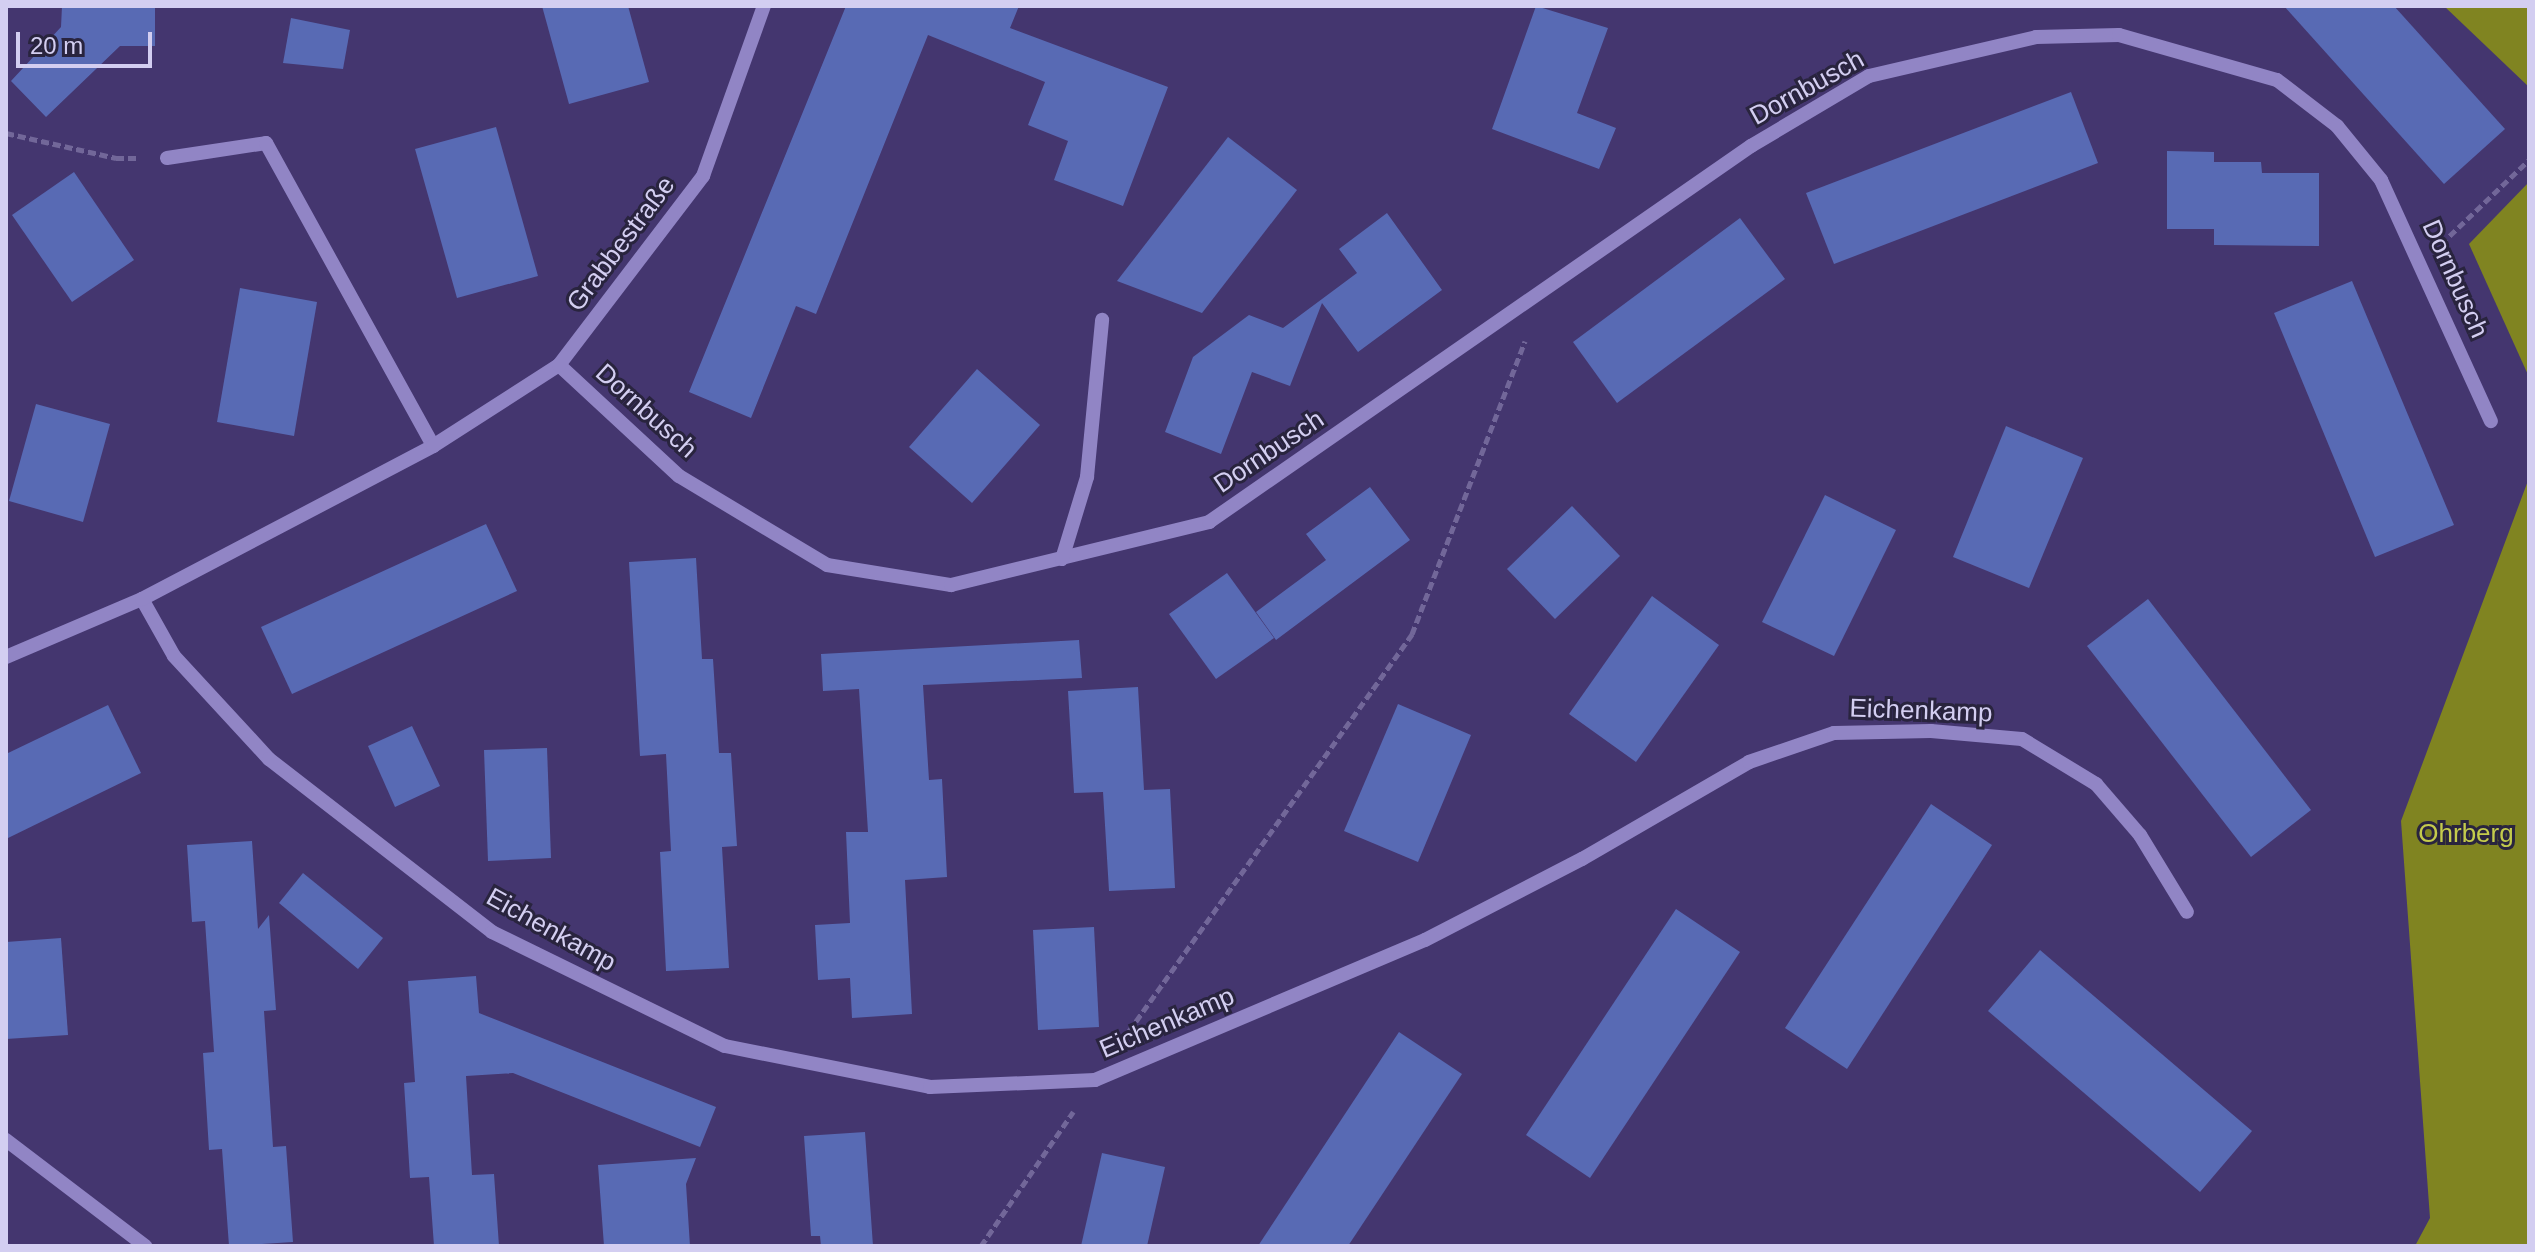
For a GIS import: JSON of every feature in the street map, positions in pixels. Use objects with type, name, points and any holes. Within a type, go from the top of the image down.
[{"type":"street","name":"Grabbestraße","points":[[6,657],[142,599],[433,446],[559,365],[703,176],[764,6]]},
{"type":"street","name":"Dornbusch","points":[[559,365],[679,476],[827,565],[951,585],[1209,522],[1751,146],[1869,76],[2036,37],[2119,35],[2277,80],[2337,126],[2381,180],[2423,261],[2491,421]]},
{"type":"street","points":[[167,158],[266,143],[433,446]]},
{"type":"street","points":[[1062,559],[1087,477],[1102,320]]},
{"type":"street","name":"Eichenkamp","points":[[142,599],[174,656],[269,759],[492,932],[725,1046],[930,1087],[1095,1080],[1425,940],[1582,859],[1749,762],[1834,733],[1931,731],[2022,739],[2096,784],[2140,835],[2187,912]]},
{"type":"street","points":[[6,1140],[145,1246]]},
{"type":"path","points":[[6,133],[116,158],[167,158]]},
{"type":"path","points":[[2423,261],[2529,160]]},
{"type":"path","points":[[981,1246],[1412,634],[1520,363],[1534,297]]},
{"type":"green space","points":[[2444,6],[2529,6],[2529,87]]},
{"type":"green space","points":[[2529,182],[2529,377],[2469,244]]},
{"type":"green space","name":"Ohrberg","points":[[2529,478],[2529,1246],[2415,1246],[2430,1218],[2401,821]]},
{"type":"building","points":[[62,6],[155,6],[155,46],[120,46],[46,117],[11,81],[61,27]]},
{"type":"building","points":[[542,6],[628,6],[649,82],[569,104]]},
{"type":"building","points":[[846,6],[1019,6],[1010,28],[1168,87],[1123,206],[1054,180],[1068,141],[1028,125],[1045,82],[928,35],[816,314],[796,306],[751,418],[689,392]]},
{"type":"building","points":[[1536,6],[1608,28],[1577,113],[1616,128],[1599,169],[1492,129]]},
{"type":"building","points":[[2284,6],[2394,6],[2505,129],[2444,184]]},
{"type":"building","points":[[291,18],[350,30],[343,69],[283,63]]},
{"type":"building","points":[[2071,92],[2098,163],[1834,264],[1806,193]]},
{"type":"building","points":[[496,127],[538,276],[457,298],[415,149]]},
{"type":"building","points":[[1228,137],[1297,190],[1202,313],[1117,281]]},
{"type":"building","points":[[2167,151],[2214,152],[2214,162],[2261,162],[2262,173],[2319,173],[2319,246],[2214,245],[2214,229],[2167,229]]},
{"type":"building","points":[[74,172],[134,260],[72,302],[12,215]]},
{"type":"building","points":[[1387,213],[1442,290],[1358,352],[1322,303],[1290,386],[1252,372],[1221,454],[1165,432],[1193,357],[1249,315],[1283,328],[1357,273],[1339,249]]},
{"type":"building","points":[[1740,218],[1785,279],[1617,403],[1573,342]]},
{"type":"building","points":[[2352,281],[2454,525],[2375,557],[2274,313]]},
{"type":"building","points":[[240,288],[317,302],[294,436],[217,422]]},
{"type":"building","points":[[977,369],[1040,425],[972,503],[909,447]]},
{"type":"building","points":[[36,404],[110,424],[83,522],[9,501]]},
{"type":"building","points":[[2006,426],[2083,458],[2029,588],[1953,557]]},
{"type":"building","points":[[1370,487],[1410,540],[1276,640],[1256,612],[1326,560],[1306,534]]},
{"type":"building","points":[[1825,495],[1896,530],[1834,656],[1762,622]]},
{"type":"building","points":[[1572,506],[1620,556],[1555,619],[1507,569]]},
{"type":"building","points":[[486,524],[517,591],[292,694],[261,627]]},
{"type":"building","points":[[696,558],[702,659],[713,659],[719,753],[731,753],[737,846],[722,847],[729,968],[666,971],[660,852],[671,851],[666,754],[640,756],[629,562]]},
{"type":"building","points":[[1227,573],[1274,638],[1216,679],[1169,614]]},
{"type":"building","points":[[1652,596],[1719,645],[1636,762],[1569,714]]},
{"type":"building","points":[[2148,599],[2311,810],[2251,857],[2087,646]]},
{"type":"building","points":[[1079,640],[1082,678],[923,685],[929,780],[942,779],[947,877],[905,880],[912,1014],[852,1018],[850,978],[818,980],[815,925],[850,923],[846,832],[868,832],[859,689],[823,691],[821,654]]},
{"type":"building","points":[[1138,687],[1144,790],[1170,789],[1175,888],[1109,891],[1103,792],[1074,793],[1068,691]]},
{"type":"building","points":[[1398,704],[1471,735],[1418,862],[1344,831]]},
{"type":"building","points":[[108,705],[141,773],[6,839],[6,754]]},
{"type":"building","points":[[412,726],[440,786],[395,807],[368,746]]},
{"type":"building","points":[[547,748],[551,858],[488,861],[484,750]]},
{"type":"building","points":[[1931,804],[1992,845],[1847,1069],[1785,1028]]},
{"type":"building","points":[[252,841],[258,929],[269,915],[276,1010],[264,1011],[273,1147],[286,1146],[293,1242],[229,1246],[222,1149],[209,1150],[203,1053],[214,1052],[205,921],[192,922],[187,845]]},
{"type":"building","points":[[303,873],[383,938],[358,969],[279,903]]},
{"type":"building","points":[[1676,909],[1740,952],[1590,1178],[1526,1135]]},
{"type":"building","points":[[1094,927],[1099,1027],[1038,1030],[1033,930]]},
{"type":"building","points":[[61,938],[68,1035],[6,1039],[6,942]]},
{"type":"building","points":[[2040,950],[2252,1131],[2200,1192],[1988,1011]]},
{"type":"building","points":[[476,976],[479,1013],[716,1107],[700,1147],[513,1073],[466,1076],[472,1175],[494,1174],[499,1246],[434,1246],[429,1177],[410,1178],[404,1083],[415,1082],[408,981]]},
{"type":"building","points":[[1399,1032],[1462,1074],[1348,1246],[1258,1246]]},
{"type":"building","points":[[865,1132],[873,1246],[821,1246],[820,1236],[811,1236],[804,1136]]},
{"type":"building","points":[[1102,1153],[1165,1167],[1147,1246],[1081,1246]]},
{"type":"building","points":[[696,1158],[686,1184],[690,1246],[604,1246],[598,1165]]}]
